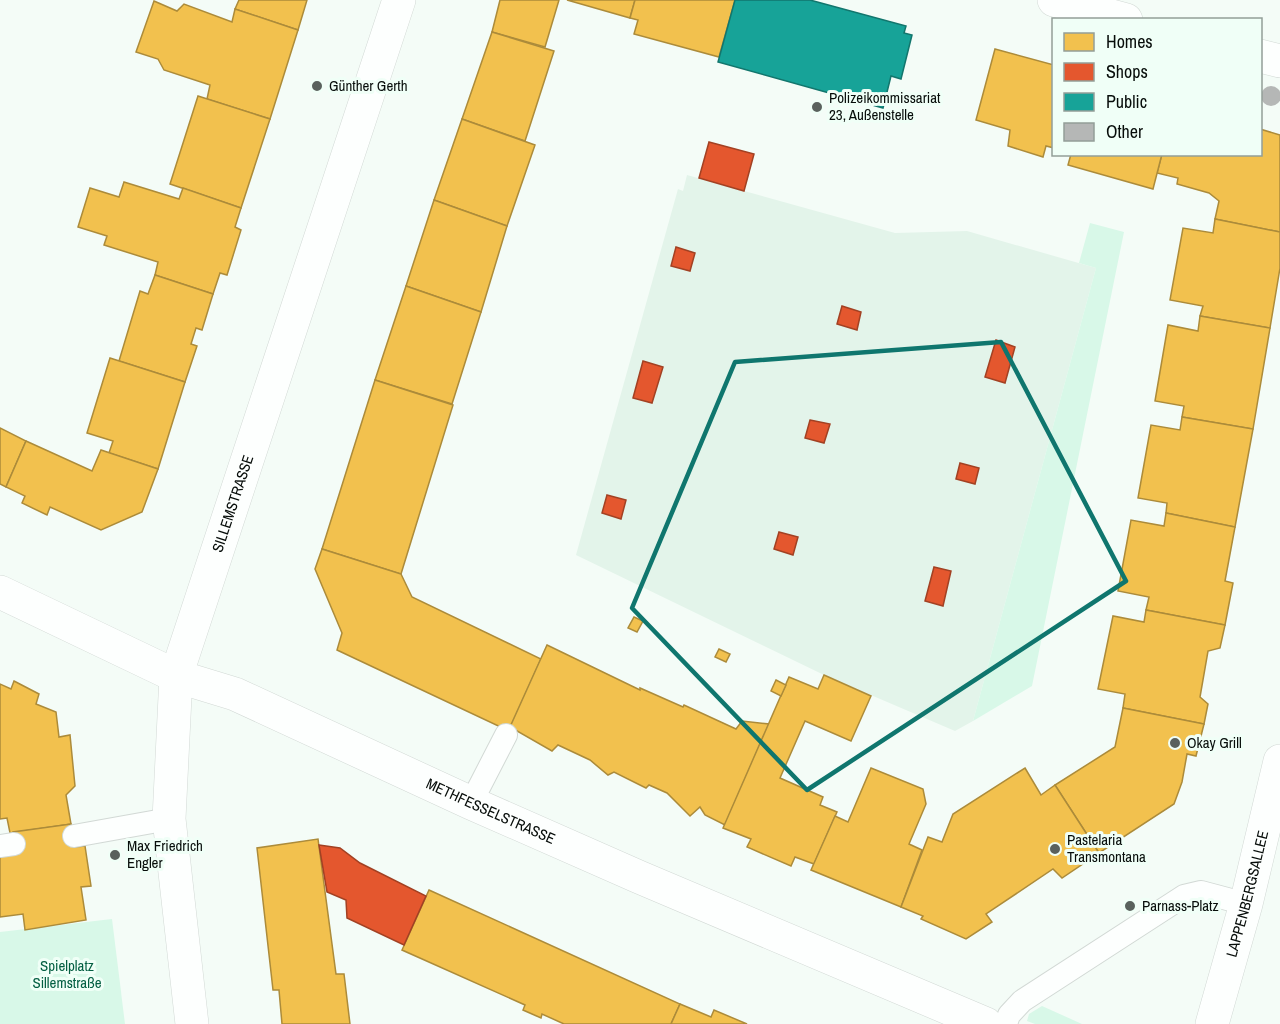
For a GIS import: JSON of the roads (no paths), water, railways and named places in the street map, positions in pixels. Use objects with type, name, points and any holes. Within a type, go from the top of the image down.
[{"type":"street","name":"SILLEMSTRASSE","points":[[192,1024],[169,819],[176,676],[399,0]]},
{"type":"street","points":[[1054,0],[1119,18]]},
{"type":"street","points":[[1262,56],[1280,61]]},
{"type":"street","name":"METHFESSELSTRASSE","points":[[0,592],[176,676],[235,694],[471,803],[639,877],[986,1024]]},
{"type":"street","name":"LAPPENBERGSALLEE","points":[[1212,1024],[1246,904],[1280,761]]},
{"type":"lane","points":[[471,803],[506,735]]},
{"type":"lane","points":[[74,836],[169,819]]},
{"type":"lane","points":[[1006,1024],[1009,1015],[1023,1001],[1184,896],[1201,892],[1246,904]]},
{"type":"place","name":"Günther Gerth","points":[[317,86]]},
{"type":"place","name":"Polizeikommissariat 23, Außenstelle","points":[[817,107]]},
{"type":"place","name":"Okay Grill","points":[[1175,743]]},
{"type":"place","name":"Pastelaria Transmontana","points":[[1055,849]]},
{"type":"place","name":"Max Friedrich Engler","points":[[115,855]]},
{"type":"place","name":"Parnass-Platz","points":[[1130,906]]},
{"type":"park label","name":"Spielplatz Sillemstraße","points":[[67,974]]}]
